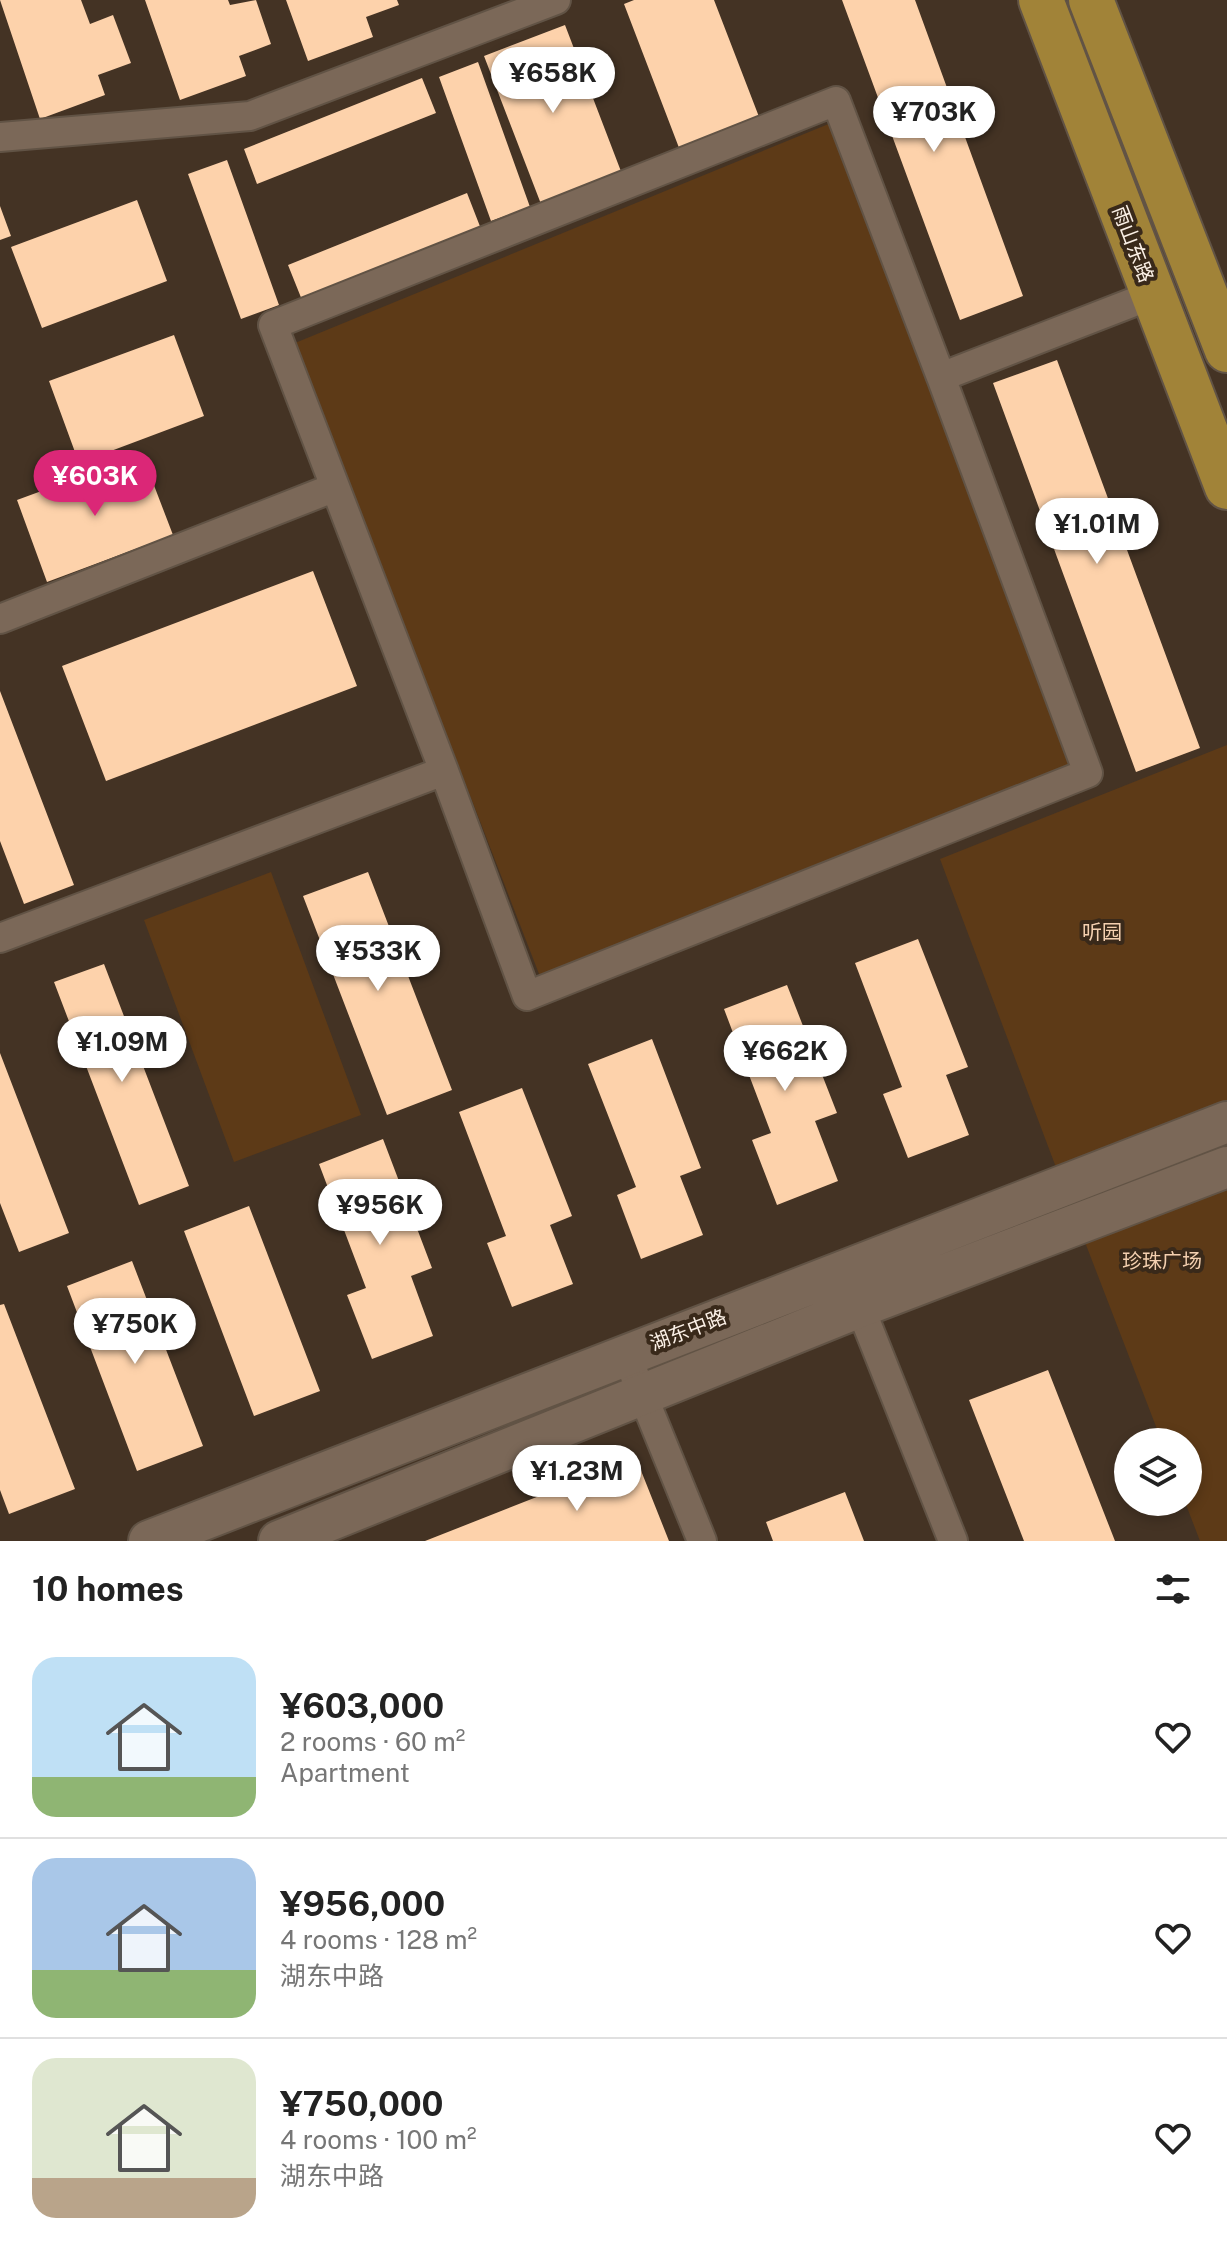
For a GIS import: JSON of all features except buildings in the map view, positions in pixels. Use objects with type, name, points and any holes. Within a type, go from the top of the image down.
[{"type":"main road","name":"雨山东路","points":[[1041,0],[1227,487]]},
{"type":"main road","points":[[1091,0],[1227,350]]},
{"type":"main road","name":"湖东中路","points":[[149,1541],[1227,1122]]},
{"type":"main road","points":[[279,1541],[860,1307],[1227,1167]]},
{"type":"street","points":[[0,137],[250,116],[556,0]]},
{"type":"street","points":[[836,101],[1088,773],[527,996],[444,771],[333,488],[273,325],[836,101]]},
{"type":"street","points":[[941,377],[1152,295]]},
{"type":"street","points":[[0,619],[333,488]]},
{"type":"street","points":[[0,938],[444,771]]},
{"type":"street","points":[[860,1307],[953,1541]]},
{"type":"street","points":[[626,1354],[702,1541]]},
{"type":"green space","points":[[831,123],[1073,767],[541,979],[295,343]]},
{"type":"green space","name":"听园","points":[[1227,745],[1227,1122],[1063,1186],[940,859]]},
{"type":"green space","points":[[271,872],[361,1115],[234,1162],[144,920]]},
{"type":"green space","name":"珍珠广场","points":[[1227,1167],[1227,1541],[1200,1541],[1190,1516],[1202,1516],[1202,1428],[1157,1428],[1078,1224]]}]
